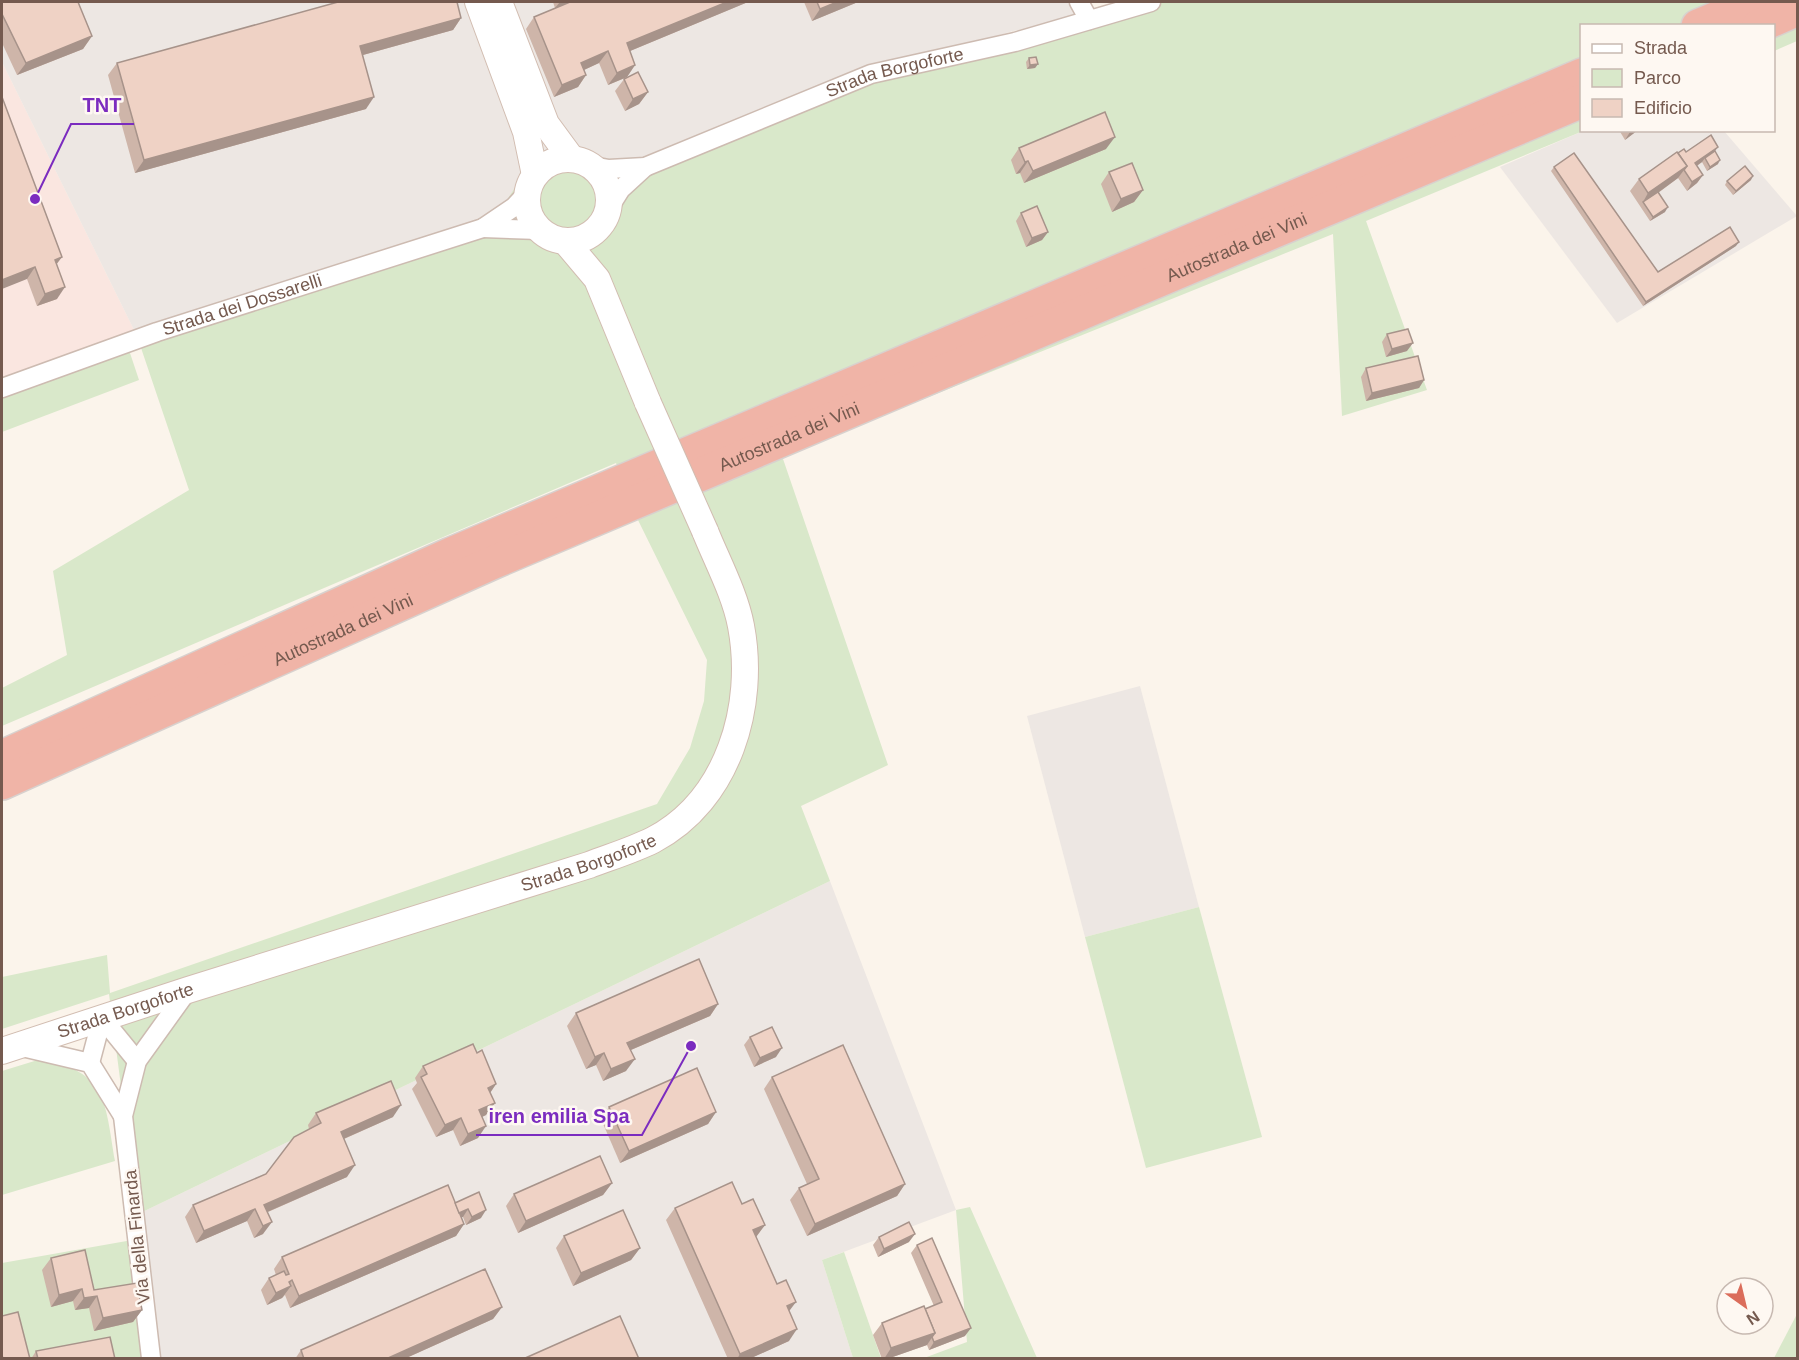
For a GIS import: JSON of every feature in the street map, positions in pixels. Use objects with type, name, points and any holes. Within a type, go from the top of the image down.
[{"type":"highway","points":[[1703,24],[1755,2]]},
{"type":"highway","points":[[1763,24],[1797,9]]},
{"type":"highway","name":"Autostrada dei Vini","points":[[2,757],[266,636],[909,358],[1580,75]]},
{"type":"highway","name":"Autostrada dei Vini","points":[[2,783],[483,566],[1580,101]]},
{"type":"highway","points":[[2,741],[111,690],[266,636]]},
{"type":"main road","points":[[478,2],[526,132],[531,184],[528,213],[539,230],[547,236],[565,241],[582,239],[603,219]]},
{"type":"main road","points":[[499,2],[546,124],[582,162],[606,183],[597,279]]},
{"type":"main road","points":[[531,184],[551,162],[582,162]]},
{"type":"main road","points":[[565,241],[597,279]]},
{"type":"main road","name":"Strada Borgoforte","points":[[10,1049],[188,990],[589,865],[654,840],[692,812],[725,768],[741,714],[747,666],[741,623],[705,531],[648,404],[627,347],[597,279]]},
{"type":"street","points":[[1079,2],[1089,20]]},
{"type":"street","name":"Strada Borgoforte","points":[[582,162],[609,169],[645,166],[871,74],[1015,42],[1151,2]]},
{"type":"street","name":"Strada Borgoforte","points":[[603,219],[621,189],[645,166]]},
{"type":"street","name":"Strada dei Dossarelli","points":[[2,388],[157,332],[483,228],[514,207],[531,184]]},
{"type":"street","name":"Strada dei Dossarelli","points":[[483,228],[539,230]]},
{"type":"street","points":[[123,1116],[137,1061],[188,990]]},
{"type":"street","points":[[102,1018],[137,1061]]},
{"type":"street","points":[[102,1018],[90,1063],[123,1116]]},
{"type":"street","points":[[10,1049],[90,1063]]},
{"type":"street","name":"Via della Finarda","points":[[123,1116],[151,1359]]},
{"type":"shaded area","points":[[2,2],[1080,2],[1087,17],[1013,31],[867,73],[691,150],[503,206],[454,232],[137,336],[2,62]]},
{"type":"shaded area","points":[[2,62],[137,336],[2,386]]},
{"type":"shaded area","points":[[1581,132],[1725,132],[1797,216],[1617,323],[1500,167]]},
{"type":"shaded area","points":[[1140,686],[1199,907],[1085,937],[1027,716]]},
{"type":"shaded area","points":[[830,881],[956,1210],[822,1260],[853,1358],[146,1358],[132,1217]]},
{"type":"green space","points":[[1133,2],[1797,2],[1797,41],[1775,51],[1775,24],[1580,24],[1581,132],[1366,221],[1427,390],[1342,416],[1333,234],[782,456],[888,765],[801,806],[830,881],[132,1217],[130,1156],[109,994],[2,1029],[2,977],[107,955],[110,993],[657,804],[690,748],[704,701],[707,660],[637,518],[616,463],[2,726],[2,688],[67,655],[53,571],[189,490],[137,336],[454,232],[503,206],[522,177],[550,155],[588,155],[614,165],[691,150],[867,73]]},
{"type":"green space","points":[[126,341],[139,380],[2,432],[2,384]]},
{"type":"green space","points":[[1199,907],[1262,1137],[1146,1168],[1085,937]]},
{"type":"green space","points":[[41,1059],[79,1072],[91,1081],[99,1092],[109,1122],[115,1161],[2,1195],[2,1071]]},
{"type":"green space","points":[[970,1207],[1037,1358],[924,1358],[967,1342],[956,1210]]},
{"type":"green space","points":[[138,1239],[146,1358],[2,1358],[2,1263]]},
{"type":"green space","points":[[844,1252],[881,1358],[853,1358],[822,1260]]},
{"type":"green space","points":[[1797,1314],[1797,1358],[1774,1358]]},
{"type":"building","points":[[2,2],[78,2],[92,36],[26,63],[2,14]]},
{"type":"building","points":[[338,2],[457,2],[461,18],[360,46],[374,97],[144,160],[117,63]]},
{"type":"building","points":[[570,2],[727,2],[627,43],[635,65],[617,73],[608,51],[581,63],[586,75],[562,85],[534,17]]},
{"type":"building","points":[[817,2],[837,2],[820,9]]},
{"type":"building","points":[[1036,57],[1038,64],[1030,65],[1029,58]]},
{"type":"building","points":[[638,72],[648,92],[633,99],[624,79]]},
{"type":"building","points":[[2,97],[62,257],[55,260],[65,287],[45,294],[35,267],[2,280]]},
{"type":"building","points":[[1105,112],[1115,137],[1033,171],[1028,161],[1025,162],[1019,148]]},
{"type":"building","points":[[1711,135],[1718,147],[1695,163],[1703,175],[1692,182],[1684,170],[1687,166],[1678,153],[1684,149],[1686,152]]},
{"type":"building","points":[[1715,151],[1720,160],[1710,167],[1705,158]]},
{"type":"building","points":[[1677,152],[1687,166],[1648,193],[1639,179]]},
{"type":"building","points":[[1574,153],[1658,272],[1730,227],[1739,242],[1646,302],[1554,167]]},
{"type":"building","points":[[1132,163],[1143,190],[1121,199],[1109,172]]},
{"type":"building","points":[[1745,166],[1753,176],[1736,191],[1727,181]]},
{"type":"building","points":[[1658,192],[1668,207],[1653,217],[1643,202]]},
{"type":"building","points":[[1037,206],[1048,232],[1032,238],[1021,213]]},
{"type":"building","points":[[1408,329],[1413,343],[1392,349],[1387,334]]},
{"type":"building","points":[[1418,356],[1424,380],[1372,393],[1366,368]]},
{"type":"building","points":[[699,959],[718,1004],[627,1043],[635,1059],[611,1069],[604,1053],[595,1057],[576,1013]]},
{"type":"building","points":[[772,1027],[782,1048],[760,1058],[750,1037]]},
{"type":"building","points":[[473,1044],[477,1053],[482,1050],[496,1084],[488,1088],[495,1103],[479,1110],[486,1126],[468,1134],[461,1118],[445,1125],[421,1077],[427,1074],[423,1066]]},
{"type":"building","points":[[843,1045],[905,1184],[815,1224],[799,1188],[819,1179],[772,1077]]},
{"type":"building","points":[[697,1068],[716,1112],[629,1151],[609,1107]]},
{"type":"building","points":[[391,1081],[401,1105],[341,1132],[355,1165],[264,1205],[272,1222],[263,1226],[255,1209],[204,1231],[193,1205],[266,1174],[294,1137],[321,1123],[316,1113]]},
{"type":"building","points":[[600,1156],[612,1183],[526,1221],[514,1194]]},
{"type":"building","points":[[732,1182],[742,1204],[753,1199],[765,1225],[753,1230],[777,1284],[786,1280],[796,1302],[787,1306],[797,1329],[740,1354],[675,1208]]},
{"type":"building","points":[[448,1185],[464,1224],[299,1296],[292,1280],[289,1282],[291,1286],[276,1293],[269,1278],[284,1271],[286,1275],[289,1274],[282,1257]]},
{"type":"building","points":[[479,1192],[486,1210],[472,1217],[468,1209],[459,1213],[455,1203]]},
{"type":"building","points":[[623,1210],[640,1248],[581,1273],[564,1236]]},
{"type":"building","points":[[909,1222],[915,1234],[884,1249],[879,1237]]},
{"type":"building","points":[[932,1238],[971,1328],[934,1342],[932,1337],[935,1333],[925,1309],[942,1302],[917,1245]]},
{"type":"building","points":[[85,1250],[94,1290],[137,1283],[142,1310],[103,1318],[97,1296],[84,1298],[82,1289],[59,1295],[51,1258]]},
{"type":"building","points":[[485,1269],[502,1307],[386,1359],[304,1359],[301,1350]]},
{"type":"building","points":[[924,1306],[935,1333],[891,1348],[882,1323]]},
{"type":"building","points":[[18,1312],[30,1359],[3,1359],[2,1316]]},
{"type":"building","points":[[620,1316],[639,1359],[523,1359]]},
{"type":"building","points":[[110,1337],[115,1359],[38,1359],[36,1351]]},
{"type":"place","name":"TNT","points":[[35,199]]},
{"type":"place","name":"iren emilia Spa","points":[[691,1046]]}]
